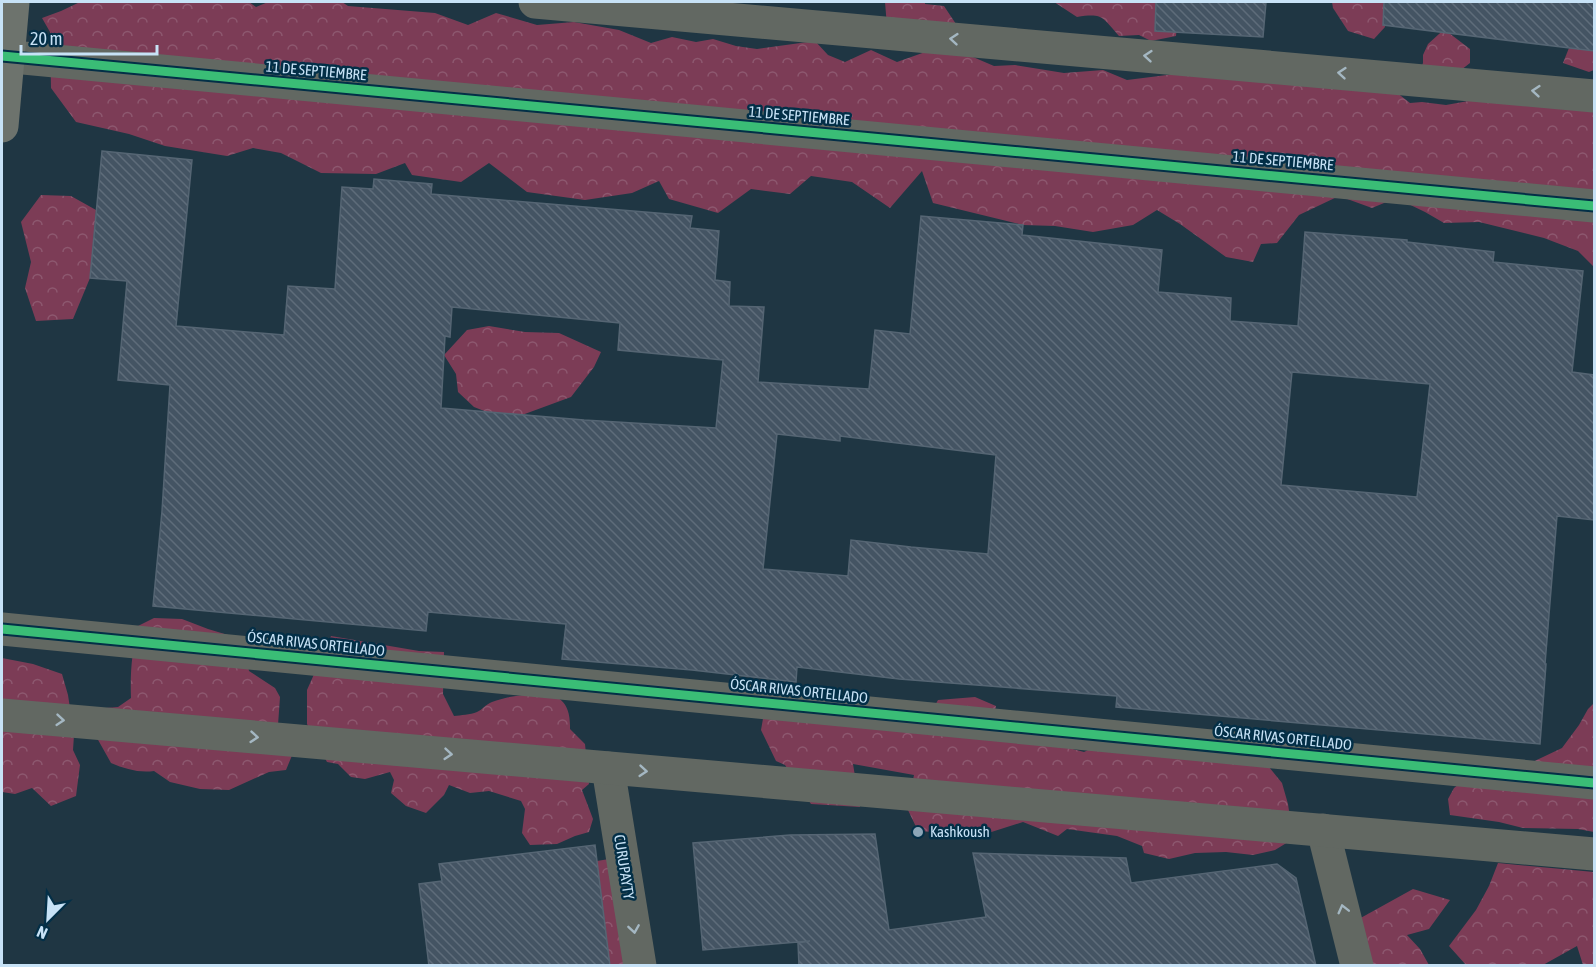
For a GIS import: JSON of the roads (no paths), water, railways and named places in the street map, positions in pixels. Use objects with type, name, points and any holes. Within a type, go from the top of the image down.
[{"type":"main road","points":[[2,126],[5,57],[14,2]]},
{"type":"street","points":[[535,2],[1594,96]]},
{"type":"street","name":"11 DE SEPTIEMBRE","points":[[5,57],[1594,206]]},
{"type":"street","name":"ÓSCAR RIVAS ORTELLADO","points":[[2,628],[1594,783]]},
{"type":"street","points":[[2,715],[1594,854]]},
{"type":"street","name":"CURUPAYTY","points":[[608,768],[640,966]]},
{"type":"street","points":[[1323,830],[1357,966]]},
{"type":"place","name":"Kashkoush","points":[[918,832]]}]
